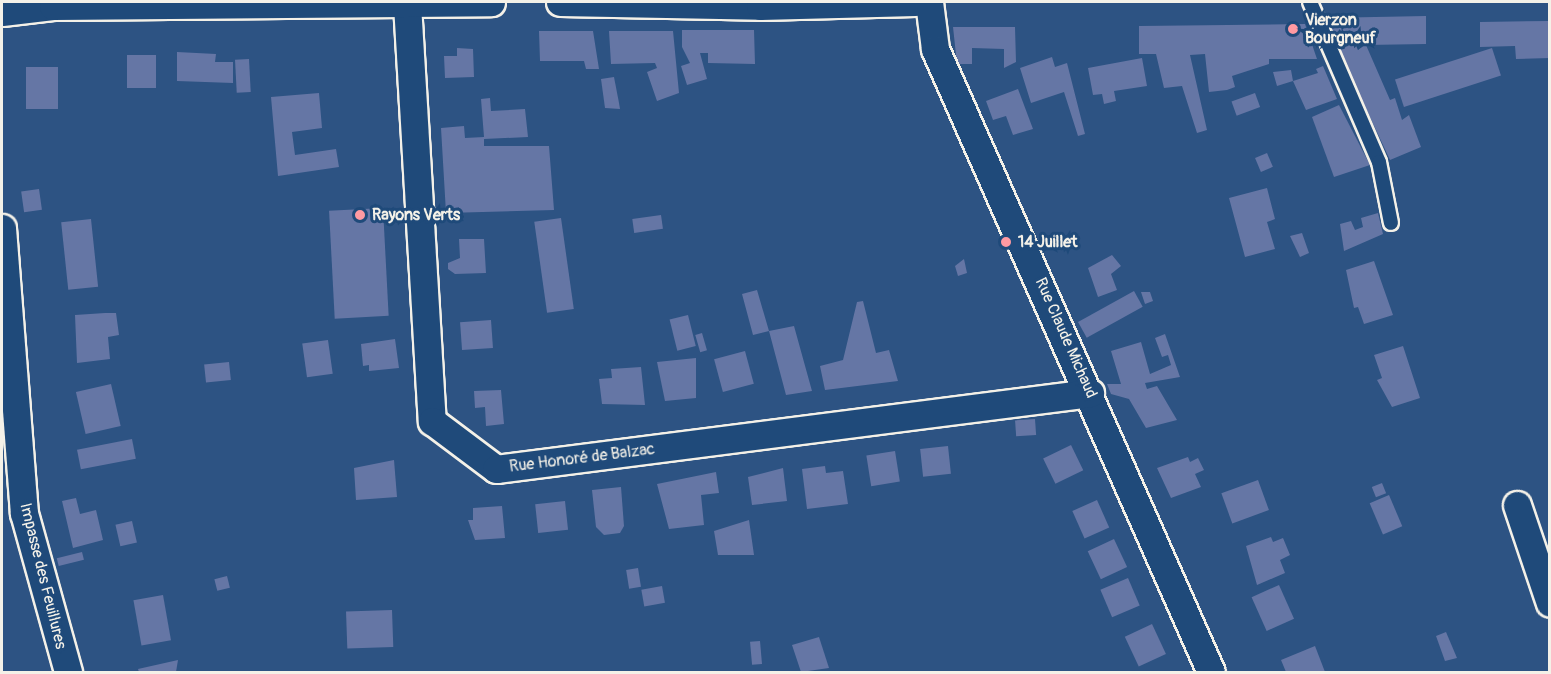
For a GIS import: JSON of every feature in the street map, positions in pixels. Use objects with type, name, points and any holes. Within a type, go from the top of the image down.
[{"type":"street","points":[[2,12],[53,6],[491,2]]},
{"type":"street","points":[[560,2],[760,6],[915,2]]},
{"type":"street","name":"Rue Claude Michaud","points":[[929,2],[935,49],[1090,393],[1211,672]]},
{"type":"street","name":"Rue Honoré de Balzac","points":[[407,4],[432,421],[496,469],[1090,393]]},
{"type":"street","name":"Impasse des Feuillures","points":[[2,228],[24,513],[68,672]]},
{"type":"street","points":[[1517,506],[1550,603]]},
{"type":"lane","points":[[1310,2],[1378,162],[1391,223]]},
{"type":"building","points":[[1426,16],[1426,44],[1366,45],[1390,100],[1395,98],[1402,120],[1409,115],[1421,147],[1390,160],[1324,18]]},
{"type":"building","points":[[1550,21],[1550,58],[1516,59],[1515,46],[1480,47],[1480,22]]},
{"type":"building","points":[[1305,24],[1317,59],[1269,59],[1269,64],[1232,76],[1235,87],[1227,90],[1209,92],[1205,54],[1190,55],[1207,130],[1197,133],[1182,86],[1164,88],[1156,54],[1139,54],[1139,26]]},
{"type":"building","points":[[953,27],[1015,27],[1016,62],[1004,68],[1004,49],[972,48],[972,64],[957,64]]},
{"type":"building","points":[[682,30],[754,30],[755,64],[708,63],[708,53],[700,53],[707,79],[687,85],[681,66],[690,63],[682,47]]},
{"type":"building","points":[[539,31],[593,31],[599,69],[586,69],[584,61],[540,61]]},
{"type":"building","points":[[609,31],[673,31],[679,93],[657,101],[647,72],[657,68],[655,63],[611,64]]},
{"type":"building","points":[[457,48],[473,49],[474,77],[445,78],[444,56],[457,56]]},
{"type":"building","points":[[1492,48],[1501,76],[1404,107],[1395,80]]},
{"type":"building","points":[[177,52],[216,54],[215,62],[233,62],[233,83],[177,81]]},
{"type":"building","points":[[127,55],[156,55],[156,88],[127,88]]},
{"type":"building","points":[[1052,57],[1055,67],[1067,63],[1085,134],[1078,136],[1064,92],[1031,103],[1020,68]]},
{"type":"building","points":[[1142,58],[1147,86],[1114,91],[1116,101],[1104,104],[1102,94],[1093,95],[1088,68]]},
{"type":"building","points":[[249,59],[251,92],[237,93],[235,60]]},
{"type":"building","points":[[1323,66],[1337,99],[1306,110],[1293,81],[1318,73],[1316,69]]},
{"type":"building","points":[[26,67],[58,67],[58,109],[26,109]]},
{"type":"building","points":[[1291,70],[1293,81],[1277,86],[1273,72]]},
{"type":"building","points":[[614,77],[620,109],[605,108],[601,79]]},
{"type":"building","points":[[1018,89],[1033,129],[1013,135],[1006,116],[993,120],[986,101]]},
{"type":"building","points":[[319,93],[322,128],[292,132],[295,155],[336,149],[339,167],[278,176],[271,97]]},
{"type":"building","points":[[1255,93],[1260,107],[1237,116],[1232,102]]},
{"type":"building","points":[[490,98],[491,111],[525,109],[528,137],[484,139],[484,146],[549,146],[554,210],[446,213],[441,128],[464,126],[465,138],[484,137],[481,99]]},
{"type":"building","points":[[1339,105],[1370,165],[1334,177],[1312,117]]},
{"type":"building","points":[[1267,153],[1273,167],[1261,172],[1255,158]]},
{"type":"building","points":[[1267,188],[1275,219],[1267,222],[1275,249],[1245,257],[1229,198]]},
{"type":"building","points":[[39,189],[42,210],[24,212],[21,192]]},
{"type":"building","points":[[383,208],[389,316],[335,319],[329,211]]},
{"type":"building","points":[[1378,213],[1383,234],[1344,251],[1340,224],[1351,221],[1355,230],[1363,227],[1361,218]]},
{"type":"building","points":[[661,215],[663,229],[634,233],[632,219]]},
{"type":"building","points":[[561,218],[574,309],[547,313],[534,222]]},
{"type":"building","points":[[91,219],[98,287],[68,290],[61,222]]},
{"type":"building","points":[[1302,233],[1309,253],[1300,257],[1290,236]]},
{"type":"building","points":[[459,239],[484,239],[486,273],[455,274],[448,269],[448,263],[460,258]]},
{"type":"building","points":[[1112,255],[1121,266],[1111,274],[1117,290],[1098,297],[1088,268]]},
{"type":"building","points":[[964,259],[967,273],[958,276],[955,266]]},
{"type":"building","points":[[1374,261],[1393,315],[1364,324],[1358,307],[1354,308],[1346,270]]},
{"type":"building","points":[[757,290],[769,331],[753,335],[742,294]]},
{"type":"building","points":[[1134,291],[1143,307],[1087,338],[1078,322]]},
{"type":"building","points":[[1141,292],[1150,292],[1153,301],[1145,304]]},
{"type":"building","points":[[863,301],[876,353],[889,350],[898,381],[825,390],[820,366],[843,360],[857,302]]},
{"type":"building","points":[[116,313],[119,335],[108,337],[110,359],[77,363],[75,315]]},
{"type":"building","points":[[688,315],[696,346],[677,351],[670,320]]},
{"type":"building","points":[[491,320],[493,348],[462,350],[460,322]]},
{"type":"building","points":[[794,326],[812,391],[786,395],[769,331]]},
{"type":"building","points":[[702,333],[707,350],[700,352],[695,335]]},
{"type":"building","points":[[1165,334],[1180,377],[1145,383],[1147,389],[1157,386],[1177,420],[1146,428],[1129,399],[1111,394],[1107,384],[1121,384],[1111,351],[1141,342],[1150,374],[1171,365],[1168,355],[1162,357],[1155,338]]},
{"type":"building","points":[[395,339],[399,368],[369,371],[369,365],[363,366],[361,344]]},
{"type":"building","points":[[328,340],[333,374],[307,377],[302,344]]},
{"type":"building","points":[[1403,346],[1420,398],[1392,407],[1377,380],[1382,378],[1374,355]]},
{"type":"building","points":[[745,351],[754,384],[723,392],[714,359]]},
{"type":"building","points":[[696,358],[696,398],[665,401],[657,362]]},
{"type":"building","points":[[229,362],[231,380],[206,383],[204,365]]},
{"type":"building","points":[[641,367],[645,405],[602,404],[599,379],[612,378],[611,369]]},
{"type":"building","points":[[111,384],[121,426],[86,434],[76,392]]},
{"type":"building","points":[[501,390],[504,424],[486,426],[485,407],[475,408],[474,391]]},
{"type":"building","points":[[1035,419],[1036,435],[1016,436],[1015,420]]},
{"type":"building","points":[[132,439],[136,459],[81,469],[77,450]]},
{"type":"building","points":[[1071,445],[1083,470],[1055,484],[1043,459]]},
{"type":"building","points":[[948,446],[951,474],[923,477],[920,449]]},
{"type":"building","points":[[895,451],[900,482],[871,486],[866,456]]},
{"type":"building","points":[[1188,457],[1190,462],[1198,458],[1204,470],[1195,474],[1201,487],[1171,498],[1157,468]]},
{"type":"building","points":[[394,460],[397,497],[356,500],[354,468]]},
{"type":"building","points":[[825,466],[826,473],[843,471],[848,504],[807,509],[802,469]]},
{"type":"building","points":[[783,468],[787,501],[752,505],[748,477]]},
{"type":"building","points":[[716,472],[719,493],[701,495],[704,525],[669,529],[657,484]]},
{"type":"building","points":[[1258,480],[1269,510],[1232,523],[1221,493]]},
{"type":"building","points":[[1382,483],[1386,493],[1376,497],[1372,487]]},
{"type":"building","points":[[621,487],[624,526],[620,533],[604,535],[596,527],[592,490]]},
{"type":"building","points":[[1389,495],[1402,526],[1383,535],[1370,503]]},
{"type":"building","points":[[76,498],[80,514],[96,510],[103,540],[73,548],[62,501]]},
{"type":"building","points":[[1097,500],[1109,527],[1085,538],[1072,511]]},
{"type":"building","points":[[565,501],[568,530],[538,533],[535,504]]},
{"type":"building","points":[[502,506],[505,538],[475,540],[468,520],[473,520],[473,508]]},
{"type":"building","points":[[749,520],[754,555],[718,555],[714,531]]},
{"type":"building","points":[[132,521],[137,542],[120,546],[115,525]]},
{"type":"building","points":[[1271,537],[1273,542],[1283,538],[1290,555],[1280,560],[1285,573],[1257,585],[1246,546]]},
{"type":"building","points":[[1114,539],[1127,567],[1101,579],[1088,551]]},
{"type":"building","points":[[82,552],[84,560],[59,566],[57,558]]},
{"type":"building","points":[[638,568],[641,587],[629,589],[626,570]]},
{"type":"building","points":[[227,576],[230,588],[217,591],[214,579]]},
{"type":"building","points":[[1128,578],[1140,606],[1112,617],[1100,590]]},
{"type":"building","points":[[1279,585],[1294,619],[1267,631],[1252,597]]},
{"type":"building","points":[[662,586],[665,603],[644,606],[641,590]]},
{"type":"building","points":[[163,595],[171,640],[141,646],[133,600]]},
{"type":"building","points":[[392,610],[393,647],[347,649],[346,612]]},
{"type":"building","points":[[1152,624],[1166,654],[1139,667],[1125,637]]},
{"type":"building","points":[[1446,632],[1457,658],[1445,661],[1436,636]]},
{"type":"building","points":[[819,637],[829,668],[801,672],[792,645]]},
{"type":"building","points":[[760,641],[762,664],[752,665],[750,642]]},
{"type":"building","points":[[1315,646],[1325,672],[1286,672],[1281,660]]},
{"type":"building","points":[[178,660],[176,672],[139,672],[138,669]]},
{"type":"place","name":"Vierzon Bourgneuf","points":[[1293,29]]},
{"type":"place","name":"Rayons Verts","points":[[360,215]]},
{"type":"place","name":"14 Juillet","points":[[1006,242]]}]
